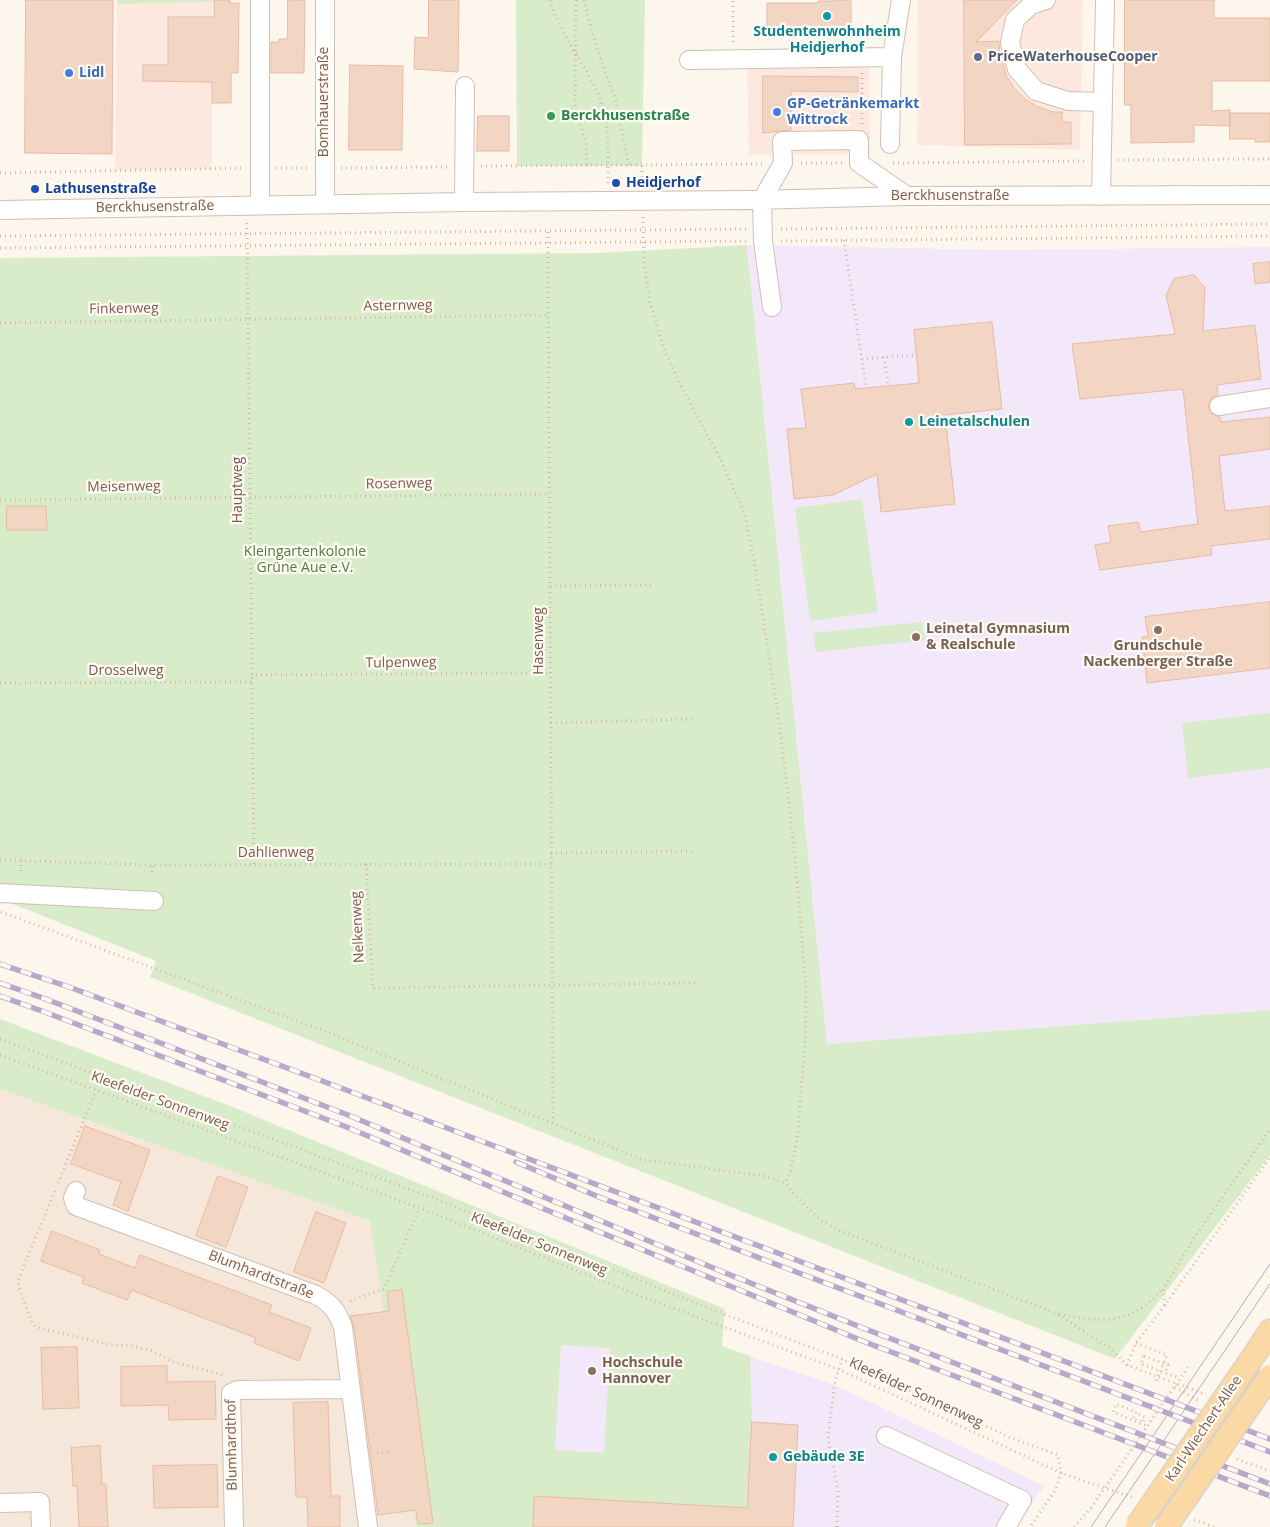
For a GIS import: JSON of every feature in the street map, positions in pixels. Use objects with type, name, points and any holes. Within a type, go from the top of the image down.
[{"type":"main road","name":"Karl-Wiechert-Allee","points":[[1137,1526],[1270,1331]]},
{"type":"main road","name":"Karl-Wiechert-Allee","points":[[1166,1527],[1270,1376]]},
{"type":"street","points":[[260,0],[260,205]]},
{"type":"street","name":"Bomhauerstraße","points":[[325,0],[325,204]]},
{"type":"street","points":[[890,144],[892,57],[901,0]]},
{"type":"street","points":[[1046,0],[1031,5],[1015,20],[1010,43],[1017,69],[1036,91],[1068,102],[1102,102]]},
{"type":"street","points":[[1101,196],[1105,0]]},
{"type":"street","points":[[689,60],[892,57]]},
{"type":"street","points":[[464,202],[465,86]]},
{"type":"street","points":[[772,306],[763,235],[762,200],[782,163],[782,141],[859,140],[859,163],[907,196]]},
{"type":"street","name":"Berckhusenstraße","points":[[0,210],[464,202],[762,200],[907,196],[1270,195]]},
{"type":"street","points":[[1219,406],[1270,398]]},
{"type":"street","points":[[0,893],[154,901]]},
{"type":"street","name":"Blumhardtstraße","points":[[76,1191],[73,1198],[76,1206],[316,1295],[333,1307]]},
{"type":"street","points":[[333,1307],[343,1327],[368,1527]]},
{"type":"street","name":"Blumhardthof","points":[[234,1527],[231,1393],[238,1390],[350,1389]]},
{"type":"street","points":[[886,1436],[1022,1500],[1006,1527]]},
{"type":"street","points":[[0,1502],[40,1502],[41,1527]]},
{"type":"path","points":[[550,0],[554,14],[595,88],[604,109],[608,149],[608,201]]},
{"type":"path","points":[[576,0],[575,105],[586,144],[587,166]]},
{"type":"path","points":[[584,0],[596,46],[616,101],[630,166]]},
{"type":"path","points":[[733,0],[733,58]]},
{"type":"path","points":[[859,140],[862,140],[862,57]]},
{"type":"path","points":[[0,172],[1270,159]]},
{"type":"path","points":[[643,201],[644,261],[650,302],[664,348],[680,384],[722,460],[745,515],[754,560],[779,721],[806,989],[805,1045],[797,1140],[790,1174],[785,1183]]},
{"type":"path","points":[[0,248],[644,242],[763,235],[1270,224]]},
{"type":"path","points":[[0,236],[644,230],[844,240],[1270,236]]},
{"type":"path","name":"Hasenweg","points":[[548,232],[553,1124]]},
{"type":"path","name":"Hauptweg","points":[[248,235],[254,865]]},
{"type":"path","points":[[844,240],[866,388]]},
{"type":"path","name":"Asternweg","points":[[249,318],[548,315]]},
{"type":"path","name":"Finkenweg","points":[[0,323],[249,318]]},
{"type":"path","points":[[862,359],[916,355]]},
{"type":"path","points":[[884,358],[888,384]]},
{"type":"path","name":"Rosenweg","points":[[249,497],[549,494]]},
{"type":"path","name":"Meisenweg","points":[[0,500],[249,497]]},
{"type":"path","points":[[550,586],[652,586]]},
{"type":"path","name":"Tulpenweg","points":[[251,676],[550,672]]},
{"type":"path","name":"Drosselweg","points":[[0,683],[251,682]]},
{"type":"path","points":[[551,724],[692,719]]},
{"type":"path","points":[[551,853],[695,851]]},
{"type":"path","name":"Dahlienweg","points":[[0,860],[152,865],[551,864]]},
{"type":"path","points":[[22,860],[22,871]]},
{"type":"path","name":"Nelkenweg","points":[[366,864],[373,988],[552,986]]},
{"type":"path","points":[[152,865],[152,872]]},
{"type":"path","points":[[0,912],[327,1032],[643,1160],[764,1176],[785,1183],[820,1220],[838,1230],[1058,1314],[1105,1321],[1131,1314],[1150,1303],[1163,1289],[1194,1238],[1270,1129]]},
{"type":"path","points":[[552,986],[695,983]]},
{"type":"path","points":[[0,1039],[425,1195],[703,1306],[842,1359],[1009,1437],[1058,1455],[1061,1473],[1054,1491],[1030,1527]]},
{"type":"path","name":"Kleefelder Sonnenweg","points":[[0,1056],[420,1208],[643,1297],[838,1370],[1061,1473]]},
{"type":"path","points":[[96,1090],[18,1280],[32,1323],[36,1327],[110,1345],[132,1346],[153,1351],[170,1361],[220,1374],[226,1378],[231,1393]]},
{"type":"path","points":[[1127,1365],[1136,1343],[1270,1158]]},
{"type":"path","points":[[333,1307],[384,1289],[420,1208]]},
{"type":"path","points":[[1163,1289],[1165,1305]]},
{"type":"path","points":[[1058,1314],[1112,1350],[1127,1365],[1158,1377]]},
{"type":"path","points":[[1136,1343],[1167,1355],[1156,1382]]},
{"type":"path","points":[[1165,1374],[1168,1365],[1144,1356],[1141,1364],[1165,1374],[1180,1378]]},
{"type":"path","points":[[837,1527],[838,1490],[828,1438],[835,1381],[842,1359]]},
{"type":"path","points":[[1074,1527],[1091,1508],[1188,1367]]},
{"type":"path","points":[[1174,1387],[1204,1404]]},
{"type":"path","points":[[1140,1423],[1133,1419],[1136,1412],[1116,1404],[1113,1412],[1147,1426]]},
{"type":"path","points":[[1139,1414],[1145,1417],[1140,1423]]},
{"type":"path","points":[[1234,1457],[1270,1471]]},
{"type":"shaded area","points":[[918,0],[1083,0],[1080,150],[917,145]]},
{"type":"shaded area","points":[[212,2],[212,169],[115,170],[117,4]]},
{"type":"shaded area","points":[[869,66],[870,154],[749,155],[747,67]]},
{"type":"shaded area","points":[[747,245],[1003,250],[1270,247],[1270,1010],[827,1044]]},
{"type":"shaded area","points":[[0,1089],[371,1221],[416,1527],[0,1527]]},
{"type":"shaded area","name":"Hochschule Hannover","points":[[499,1271],[835,1385],[1044,1486],[1017,1527],[416,1527]]},
{"type":"green space","points":[[117,0],[212,0],[212,2],[117,4]]},
{"type":"green space","points":[[516,0],[645,0],[642,166],[517,166]]},
{"type":"green space","name":"Kleingartenkolonie Grüne Aue e.V.","points":[[747,245],[827,1044],[1270,1010],[1270,1155],[1115,1359],[150,977],[156,961],[0,899],[0,258],[598,253]]},
{"type":"green space","points":[[862,499],[878,612],[810,621],[795,508]]},
{"type":"green space","points":[[922,622],[925,640],[816,652],[813,633]]},
{"type":"green space","points":[[1270,713],[1270,768],[1188,778],[1182,723]]},
{"type":"green space","name":"Hochschule Hannover","points":[[0,1019],[230,1106],[725,1309],[722,1346],[750,1356],[752,1422],[747,1508],[534,1497],[533,1527],[416,1527],[370,1221],[0,1089]],"holes":[[[561,1345],[610,1348],[604,1453],[555,1450]]]},
{"type":"building","name":"Lidl","points":[[26,0],[113,0],[112,154],[25,153]]},
{"type":"building","points":[[214,0],[230,0],[230,3],[239,3],[238,73],[231,73],[231,103],[212,103],[212,82],[143,81],[143,65],[168,65],[168,17],[214,17]]},
{"type":"building","points":[[288,0],[305,0],[304,73],[271,73],[271,42],[287,39]]},
{"type":"building","points":[[429,0],[459,0],[458,72],[414,69],[415,37],[428,38]]},
{"type":"building","points":[[851,0],[851,28],[838,28],[838,31],[827,31],[827,34],[776,33],[776,31],[767,30],[767,3],[818,3],[818,1]]},
{"type":"building","points":[[964,0],[1017,0],[976,42],[999,41],[1000,62],[1003,62],[1006,75],[1014,88],[1025,99],[1038,107],[1053,112],[1062,112],[1062,122],[1071,122],[1071,144],[965,145]]},
{"type":"building","points":[[1125,0],[1214,0],[1214,18],[1270,18],[1270,81],[1212,81],[1212,111],[1230,110],[1230,126],[1194,125],[1194,142],[1131,143],[1131,105],[1125,105]]},
{"type":"building","points":[[350,65],[403,66],[402,150],[349,150]]},
{"type":"building","name":"GP-Getränkemarkt Wittrock","points":[[763,76],[858,77],[858,92],[791,91],[791,130],[763,133]]},
{"type":"building","points":[[1230,113],[1270,113],[1270,142],[1255,142],[1255,139],[1230,139]]},
{"type":"building","points":[[478,116],[509,116],[509,151],[477,151]]},
{"type":"building","points":[[1270,262],[1270,282],[1255,284],[1253,264]]},
{"type":"building","points":[[1194,275],[1205,288],[1203,331],[1255,325],[1261,379],[1217,385],[1218,395],[1212,398],[1208,407],[1211,413],[1220,417],[1221,422],[1270,417],[1270,449],[1219,456],[1225,511],[1270,506],[1270,539],[1211,546],[1212,555],[1100,570],[1095,545],[1111,542],[1108,526],[1138,522],[1141,532],[1198,524],[1183,389],[1080,399],[1072,344],[1175,334],[1166,295],[1174,279]]},
{"type":"building","name":"Leinetalschulen","points":[[992,322],[1002,409],[945,415],[955,504],[881,512],[877,474],[833,495],[794,499],[787,429],[806,428],[801,389],[854,383],[855,389],[919,383],[914,330]]},
{"type":"building","points":[[7,506],[46,506],[47,530],[7,530]]},
{"type":"building","points":[[1270,602],[1270,668],[1147,683],[1142,637],[1148,636],[1145,617]]},
{"type":"building","points":[[85,1126],[150,1150],[128,1211],[113,1205],[121,1182],[71,1164]]},
{"type":"building","points":[[218,1176],[248,1187],[226,1247],[196,1236]]},
{"type":"building","points":[[316,1212],[346,1223],[324,1283],[294,1272]]},
{"type":"building","points":[[52,1231],[100,1250],[99,1254],[135,1268],[140,1255],[272,1305],[269,1312],[311,1328],[299,1361],[254,1343],[256,1338],[131,1290],[127,1300],[82,1283],[84,1277],[41,1261]]},
{"type":"building","points":[[402,1290],[433,1523],[418,1524],[416,1510],[378,1515],[354,1326],[350,1316],[389,1311],[387,1292]]},
{"type":"building","points":[[77,1347],[79,1408],[43,1409],[41,1348]]},
{"type":"building","points":[[167,1366],[167,1382],[215,1381],[216,1419],[169,1420],[168,1405],[121,1406],[121,1367]]},
{"type":"building","points":[[328,1402],[331,1496],[340,1496],[340,1527],[308,1527],[307,1497],[296,1497],[293,1403]]},
{"type":"building","points":[[752,1422],[798,1425],[793,1527],[533,1527],[534,1496],[747,1508]]},
{"type":"building","points":[[100,1446],[102,1484],[106,1484],[108,1527],[79,1527],[77,1486],[73,1486],[71,1448]]},
{"type":"building","points":[[217,1465],[218,1507],[154,1508],[153,1466]]},
{"type":"tram line","points":[[1091,1527],[1270,1264]]},
{"type":"tram line","points":[[1105,1527],[1270,1284]]},
{"type":"railway","points":[[0,964],[69,987],[333,1085],[1270,1439]]},
{"type":"railway","points":[[0,983],[348,1115],[723,1272],[868,1330],[1270,1484]]},
{"type":"railway","points":[[0,996],[344,1126],[865,1342],[1270,1496]]},
{"type":"railway","points":[[516,1162],[599,1197],[1270,1452]]},
{"type":"place","name":"Studentenwohnheim Heidjerhof","points":[[827,16]]},
{"type":"place","name":"PriceWaterhouseCooper","points":[[978,57]]},
{"type":"place","name":"Lidl","points":[[69,73]]},
{"type":"place","name":"GP-Getränkemarkt Wittrock","points":[[777,112]]},
{"type":"place","name":"Berckhusenstraße","points":[[551,116]]},
{"type":"place","name":"Heidjerhof","points":[[616,183]]},
{"type":"place","name":"Lathusenstraße","points":[[35,189]]},
{"type":"place","name":"Leinetalschulen","points":[[909,422]]},
{"type":"place","name":"Grundschule Nackenberger Straße","points":[[1158,630]]},
{"type":"place","name":"Leinetal Gymnasium & Realschule","points":[[916,637]]},
{"type":"place","name":"Hochschule Hannover","points":[[592,1371]]},
{"type":"place","name":"Gebäude 3E","points":[[773,1457]]}]
